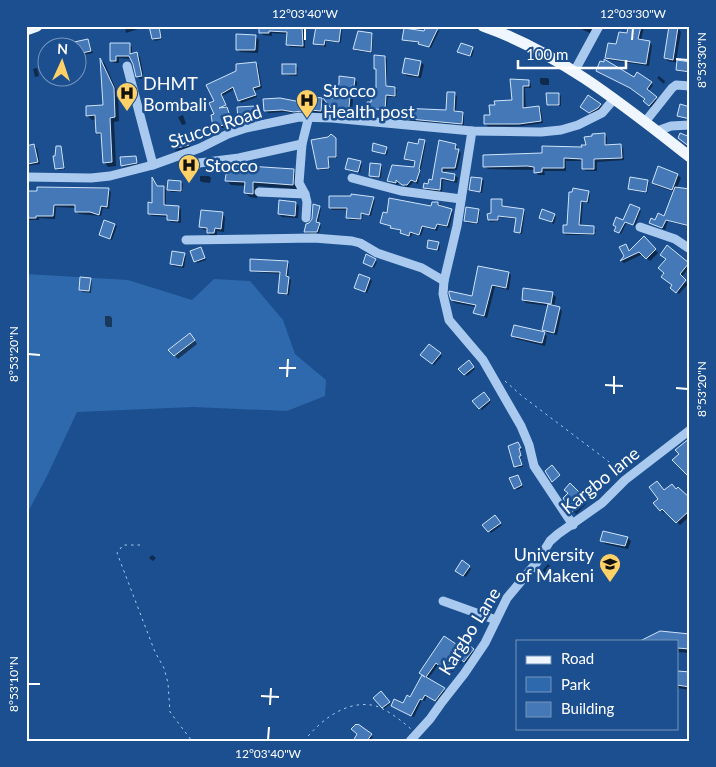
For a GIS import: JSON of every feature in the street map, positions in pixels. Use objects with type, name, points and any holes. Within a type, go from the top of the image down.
[{"type":"main road","points":[[26,30],[37,26]]},
{"type":"main road","points":[[483,26],[525,44],[574,72],[614,99],[690,157]]},
{"type":"street","points":[[574,72],[599,26]]},
{"type":"street","points":[[127,66],[153,165]]},
{"type":"street","points":[[645,122],[672,88],[676,85],[690,86]]},
{"type":"street","name":"Stucco Road","points":[[26,177],[91,178],[110,176],[153,165],[200,148],[228,134],[246,128],[309,116],[472,131],[541,132],[561,130],[602,113],[614,99]]},
{"type":"street","points":[[306,218],[307,202],[299,183],[302,144],[309,116]]},
{"type":"street","points":[[657,131],[671,126],[690,125]]},
{"type":"street","points":[[472,131],[461,199],[444,281],[444,294],[449,320],[483,360],[521,426],[529,445],[534,466],[572,525]]},
{"type":"street","points":[[188,173],[199,163],[239,158],[302,144]]},
{"type":"street","points":[[352,178],[402,191],[461,199]]},
{"type":"street","points":[[259,192],[305,194]]},
{"type":"street","points":[[640,227],[674,239],[690,249]]},
{"type":"street","points":[[186,240],[314,238],[352,240],[377,253],[422,268],[444,281]]},
{"type":"street","name":"Kargbo lane","points":[[537,562],[550,541],[558,534],[602,503],[626,480],[690,430]]},
{"type":"street","name":"Kargbo Lane","points":[[413,738],[430,720],[464,674],[484,643],[508,598],[537,562]]},
{"type":"street","points":[[443,601],[496,620]]},
{"type":"path","points":[[502,378],[522,396],[608,461],[626,480]]},
{"type":"path","points":[[140,545],[123,545],[117,553],[155,652],[164,668],[168,683],[170,712],[192,741]]},
{"type":"path","points":[[304,741],[312,730],[330,716],[359,705],[372,705],[385,710],[413,738]]},
{"type":"green space","points":[[26,274],[128,280],[192,300],[214,279],[250,281],[283,320],[295,354],[326,380],[325,396],[287,411],[193,407],[77,412],[47,476],[29,510],[26,510]]},
{"type":"building","points":[[149,26],[159,26],[161,38],[152,39]]},
{"type":"building","points":[[259,26],[302,26],[303,46],[286,45],[287,32],[269,31],[269,33],[259,33]]},
{"type":"building","points":[[316,26],[329,28],[329,26],[341,26],[339,42],[325,40],[324,45],[313,44]]},
{"type":"building","points":[[426,26],[438,28],[429,47],[418,44],[419,42],[402,40],[404,28],[424,31]]},
{"type":"building","points":[[628,26],[641,26],[638,39],[650,41],[646,64],[605,58],[608,43],[616,44],[619,32],[627,33]]},
{"type":"building","points":[[669,26],[678,27],[673,60],[664,58]]},
{"type":"building","points":[[358,31],[372,33],[371,52],[353,49]]},
{"type":"building","points":[[236,34],[256,35],[255,50],[236,50]]},
{"type":"building","points":[[88,39],[91,51],[88,52]]},
{"type":"building","points":[[110,43],[130,43],[130,54],[137,52],[142,76],[136,77],[129,56],[116,56],[116,61],[110,61]]},
{"type":"building","points":[[461,43],[473,47],[470,56],[457,52]]},
{"type":"building","points":[[374,55],[385,56],[386,86],[395,87],[395,96],[386,95],[385,110],[375,109],[375,116],[367,115],[367,102],[371,102],[372,88],[376,88]]},
{"type":"building","points":[[100,58],[114,88],[115,117],[110,118],[112,162],[103,163],[101,133],[96,133],[95,115],[86,116],[86,106],[103,105]]},
{"type":"building","points":[[405,58],[421,61],[418,76],[402,73]]},
{"type":"building","points":[[604,59],[634,77],[637,72],[652,82],[647,89],[657,97],[649,106],[643,101],[645,99],[630,88],[596,71],[600,61],[604,62]]},
{"type":"building","points":[[677,60],[690,62],[690,72],[676,70]]},
{"type":"building","points":[[256,62],[260,86],[253,88],[256,95],[238,101],[233,87],[221,94],[226,105],[219,108],[227,107],[231,119],[229,119],[230,124],[213,127],[211,115],[214,114],[209,103],[214,101],[206,85],[236,71],[236,64]]},
{"type":"building","points":[[282,64],[296,64],[296,74],[282,74]]},
{"type":"building","points":[[339,76],[355,78],[354,87],[351,86],[349,107],[343,113],[334,112],[323,98],[333,98],[334,87],[339,84]]},
{"type":"building","points":[[510,79],[529,80],[529,86],[523,86],[523,108],[539,106],[541,121],[519,124],[484,124],[484,115],[490,115],[489,105],[495,105],[494,101],[512,100]]},
{"type":"building","points":[[447,92],[455,92],[454,111],[463,112],[462,124],[399,118],[401,108],[446,110]]},
{"type":"building","points":[[546,93],[559,93],[559,105],[547,105]]},
{"type":"building","points":[[588,95],[601,104],[589,113],[580,107]]},
{"type":"building","points":[[306,96],[322,98],[321,111],[264,111],[263,99],[280,98],[306,103]]},
{"type":"building","points":[[680,104],[690,107],[690,119],[677,116]]},
{"type":"building","points":[[255,106],[256,118],[238,119],[237,107]]},
{"type":"building","points":[[605,133],[605,145],[621,144],[622,158],[594,159],[594,169],[582,169],[582,159],[564,158],[564,168],[542,168],[542,172],[534,173],[534,167],[527,166],[483,167],[483,155],[542,153],[542,146],[582,147],[581,145],[586,145],[584,137]]},
{"type":"building","points":[[680,133],[690,137],[690,147],[678,138]]},
{"type":"building","points":[[331,134],[336,138],[336,157],[328,157],[329,168],[317,169],[311,140],[328,137]]},
{"type":"building","points":[[187,135],[189,145],[173,149],[171,138]]},
{"type":"building","points":[[419,139],[425,140],[416,182],[411,180],[407,185],[402,185],[396,180],[396,183],[387,181],[392,165],[414,167],[415,161],[404,159],[408,142],[418,144]]},
{"type":"building","points":[[439,140],[456,144],[455,149],[459,149],[455,168],[442,168],[442,172],[455,174],[454,181],[441,178],[440,190],[423,188],[424,183],[428,184],[429,179],[432,180]]},
{"type":"building","points":[[373,143],[387,147],[385,154],[372,151]]},
{"type":"building","points":[[34,144],[38,162],[28,164],[26,146]]},
{"type":"building","points":[[56,146],[61,146],[64,168],[55,169],[53,156],[55,156]]},
{"type":"building","points":[[136,156],[137,163],[121,166],[120,157]]},
{"type":"building","points":[[348,158],[361,161],[358,172],[345,169]]},
{"type":"building","points":[[370,163],[381,164],[379,177],[369,176]]},
{"type":"building","points":[[229,166],[294,169],[293,185],[253,182],[253,194],[244,193],[245,182],[225,181]]},
{"type":"building","points":[[658,166],[678,174],[672,190],[652,183]]},
{"type":"building","points":[[152,177],[157,186],[164,186],[164,205],[179,206],[178,221],[167,220],[167,215],[148,214],[148,202],[152,203]]},
{"type":"building","points":[[471,177],[482,178],[480,192],[469,190]]},
{"type":"building","points":[[630,177],[648,180],[646,192],[628,189]]},
{"type":"building","points":[[168,180],[181,181],[181,191],[167,190]]},
{"type":"building","points":[[37,187],[109,188],[107,207],[101,206],[99,215],[90,212],[75,212],[75,205],[54,205],[53,216],[27,218],[26,191],[37,191]]},
{"type":"building","points":[[675,187],[690,189],[690,226],[666,220],[662,228],[649,223],[651,218],[655,220],[658,213],[664,216]]},
{"type":"building","points":[[573,188],[589,191],[587,202],[581,201],[579,225],[594,226],[594,234],[563,233],[563,225],[567,225],[569,192],[572,192]]},
{"type":"building","points":[[351,194],[374,197],[369,215],[361,213],[361,219],[346,218],[347,208],[329,208],[329,196],[351,196]]},
{"type":"building","points":[[389,198],[431,206],[432,202],[438,202],[438,205],[452,209],[447,226],[437,224],[435,229],[422,226],[419,235],[410,232],[409,236],[400,233],[401,230],[390,228],[391,226],[380,223],[383,212],[387,213]]},
{"type":"building","points":[[491,199],[502,199],[502,206],[524,209],[520,233],[514,232],[516,218],[498,216],[498,220],[488,220],[487,214],[491,213]]},
{"type":"building","points":[[279,200],[296,202],[295,216],[278,214]]},
{"type":"building","points":[[313,204],[320,206],[316,222],[320,223],[317,232],[304,232],[306,224],[312,219]]},
{"type":"building","points":[[630,204],[640,208],[633,225],[625,222],[619,233],[614,231],[616,227],[613,225],[616,217],[623,220]]},
{"type":"building","points":[[466,207],[479,209],[477,223],[464,221]]},
{"type":"building","points":[[542,209],[555,214],[552,222],[539,218]]},
{"type":"building","points":[[201,210],[223,212],[221,229],[215,228],[214,233],[207,233],[207,228],[199,227]]},
{"type":"building","points":[[104,220],[115,224],[110,239],[99,235]]},
{"type":"building","points":[[644,236],[656,249],[646,259],[639,252],[620,261],[624,256],[619,247],[626,244],[629,251]]},
{"type":"building","points":[[428,240],[439,242],[437,250],[427,248]]},
{"type":"building","points":[[667,245],[689,263],[680,274],[686,280],[676,293],[670,288],[672,285],[661,277],[664,273],[658,268],[666,259],[660,255]]},
{"type":"building","points":[[201,247],[205,258],[194,262],[190,251]]},
{"type":"building","points":[[172,251],[185,253],[182,266],[170,264]]},
{"type":"building","points":[[366,254],[376,259],[372,267],[363,263]]},
{"type":"building","points":[[250,259],[288,261],[286,276],[289,277],[287,294],[278,293],[280,272],[250,271]]},
{"type":"building","points":[[478,266],[509,272],[506,288],[492,285],[484,316],[473,313],[476,305],[451,300],[449,294],[449,291],[472,296]]},
{"type":"building","points":[[359,274],[370,278],[365,292],[354,288]]},
{"type":"building","points":[[80,277],[91,278],[89,291],[79,290]]},
{"type":"building","points":[[523,288],[553,292],[551,304],[522,300]]},
{"type":"building","points":[[548,304],[560,307],[554,333],[542,330]]},
{"type":"building","points":[[514,325],[545,332],[542,343],[511,336]]},
{"type":"building","points":[[190,333],[195,340],[174,356],[168,350]]},
{"type":"building","points":[[429,344],[441,353],[432,364],[420,355]]},
{"type":"building","points":[[469,360],[474,367],[464,375],[458,369]]},
{"type":"building","points":[[484,392],[490,400],[479,409],[472,401]]},
{"type":"building","points":[[690,438],[690,478],[672,460],[679,454],[675,450]]},
{"type":"building","points":[[518,442],[521,448],[519,448],[521,456],[519,456],[522,465],[514,467],[508,446]]},
{"type":"building","points":[[552,465],[560,475],[552,482],[545,471]]},
{"type":"building","points":[[518,475],[522,485],[514,489],[509,478]]},
{"type":"building","points":[[657,481],[664,490],[672,484],[690,498],[690,510],[676,523],[653,503],[658,499],[649,487]]},
{"type":"building","points":[[570,483],[585,498],[572,512],[563,498],[568,493],[564,490]]},
{"type":"building","points":[[495,515],[501,523],[488,532],[482,525]]},
{"type":"building","points":[[603,531],[628,537],[625,546],[600,541]]},
{"type":"building","points":[[462,560],[470,566],[463,576],[455,571]]},
{"type":"building","points":[[660,631],[690,634],[690,649],[678,648],[678,640],[642,640]]},
{"type":"building","points":[[444,636],[462,648],[466,643],[474,649],[464,662],[460,659],[448,673],[436,663],[426,677],[445,688],[435,701],[425,695],[422,700],[420,699],[411,716],[391,706],[394,699],[403,703],[407,695],[410,697],[422,675],[419,673]]},
{"type":"building","points":[[678,671],[690,672],[690,687],[678,685]]},
{"type":"building","points":[[381,691],[390,702],[382,708],[373,698]]},
{"type":"building","points":[[356,724],[372,734],[367,741],[353,741],[357,734],[351,729]]},
{"type":"place","name":"DHMT Bombali","points":[[127,112]]},
{"type":"place","name":"Stocco Health post","points":[[307,119]]},
{"type":"place","name":"Stocco","points":[[189,184]]},
{"type":"place","name":"University of Makeni","points":[[610,583]]}]
